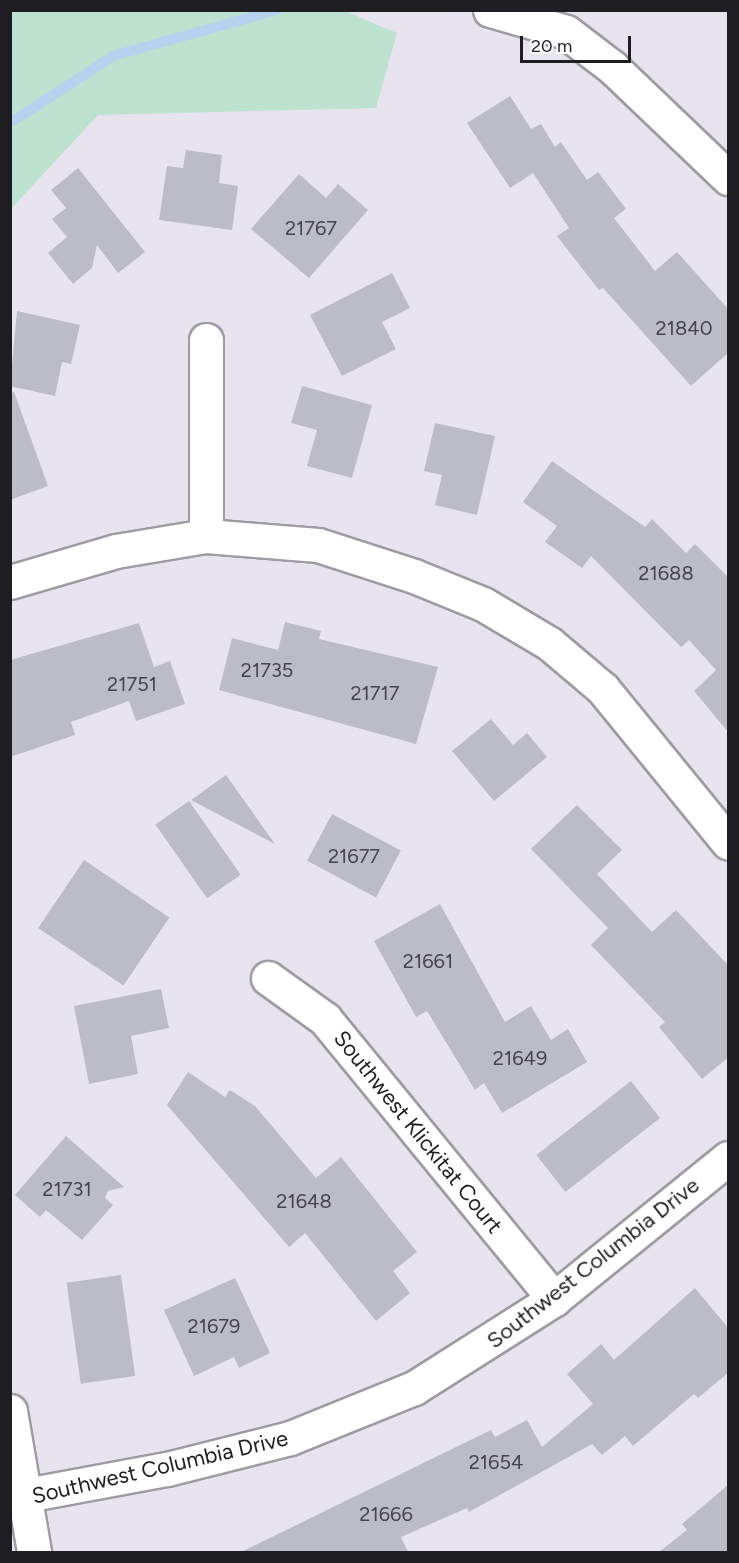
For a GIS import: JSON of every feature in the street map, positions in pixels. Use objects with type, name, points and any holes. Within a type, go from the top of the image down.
[{"type":"street","points":[[490,10],[566,32],[612,67],[729,178]]},
{"type":"street","points":[[206,339],[206,536]]},
{"type":"street","points":[[10,582],[116,551],[206,536],[318,545],[483,604],[550,644],[603,689],[729,842]]},
{"type":"street","name":"Southwest Klickitat Court","points":[[268,978],[325,1019],[554,1299]]},
{"type":"street","name":"Southwest Columbia Drive","points":[[18,1498],[290,1438],[414,1388],[554,1299],[729,1158]]},
{"type":"street","points":[[10,1411],[18,1498],[34,1552]]},
{"type":"green space","points":[[11,10],[345,11],[397,33],[376,108],[98,115],[11,209]]},
{"type":"building","points":[[510,96],[531,129],[541,124],[555,147],[561,142],[587,180],[598,172],[626,209],[614,218],[655,271],[677,252],[729,310],[729,352],[691,386],[603,288],[599,290],[557,236],[569,228],[533,173],[510,188],[467,123]]},
{"type":"building","points":[[186,150],[222,155],[219,183],[238,186],[232,230],[159,220],[167,166],[183,168]]},
{"type":"building","points":[[78,168],[145,252],[118,273],[97,245],[92,268],[73,284],[48,253],[67,237],[52,219],[66,208],[51,190]]},
{"type":"building","points":[[299,174],[326,198],[338,184],[368,210],[309,278],[251,229]]},
{"type":"building","points":[[392,273],[410,308],[382,322],[396,349],[342,376],[310,315]]},
{"type":"building","points":[[17,311],[80,325],[71,364],[62,362],[55,396],[10,386]]},
{"type":"building","points":[[302,386],[372,405],[352,478],[307,466],[317,430],[291,423]]},
{"type":"building","points":[[14,392],[48,486],[10,500],[10,393]]},
{"type":"building","points":[[435,423],[495,436],[477,515],[435,505],[442,475],[424,471]]},
{"type":"building","points":[[552,461],[645,527],[652,519],[686,553],[695,544],[729,578],[729,733],[694,691],[716,670],[689,640],[681,647],[591,556],[582,568],[545,542],[557,526],[523,502]]},
{"type":"building","points":[[285,622],[321,631],[319,639],[438,667],[416,744],[219,690],[232,638],[278,650]]},
{"type":"building","points":[[139,623],[154,667],[170,661],[185,704],[136,721],[129,701],[71,722],[75,735],[10,757],[10,660]]},
{"type":"building","points":[[491,719],[513,745],[527,733],[547,757],[494,801],[452,751]]},
{"type":"building","points":[[226,775],[275,844],[191,800]]},
{"type":"building","points":[[189,801],[241,875],[207,898],[155,825]]},
{"type":"building","points":[[577,805],[622,850],[597,874],[652,932],[676,910],[729,966],[729,1057],[702,1079],[659,1027],[665,1022],[591,945],[608,928],[531,849]]},
{"type":"building","points":[[332,814],[401,851],[376,897],[307,861]]},
{"type":"building","points":[[84,860],[169,918],[124,986],[38,928]]},
{"type":"building","points":[[440,904],[505,1022],[531,1006],[551,1040],[568,1029],[587,1062],[502,1113],[484,1083],[475,1090],[427,1011],[416,1017],[374,941]]},
{"type":"building","points":[[161,989],[169,1028],[131,1036],[138,1074],[89,1084],[74,1006]]},
{"type":"building","points":[[188,1072],[225,1097],[230,1090],[255,1106],[316,1178],[341,1157],[417,1252],[393,1271],[410,1293],[376,1321],[305,1233],[289,1247],[167,1105]]},
{"type":"building","points":[[631,1081],[660,1118],[565,1192],[536,1155]]},
{"type":"building","points":[[66,1136],[124,1187],[108,1191],[105,1198],[113,1205],[82,1240],[46,1210],[40,1217],[15,1195]]},
{"type":"building","points":[[121,1275],[135,1376],[81,1384],[67,1283]]},
{"type":"building","points":[[235,1278],[270,1353],[239,1368],[234,1357],[194,1376],[164,1310]]},
{"type":"building","points":[[695,1288],[729,1329],[729,1372],[698,1398],[694,1394],[633,1446],[625,1436],[602,1455],[592,1444],[469,1512],[467,1508],[401,1537],[408,1552],[241,1552],[491,1430],[495,1437],[527,1420],[542,1447],[593,1404],[567,1374],[601,1344],[614,1360]]},
{"type":"building","points":[[729,1484],[729,1552],[659,1552],[687,1530],[682,1524]]},
{"type":"waterway","points":[[10,123],[113,56],[277,10]]}]
